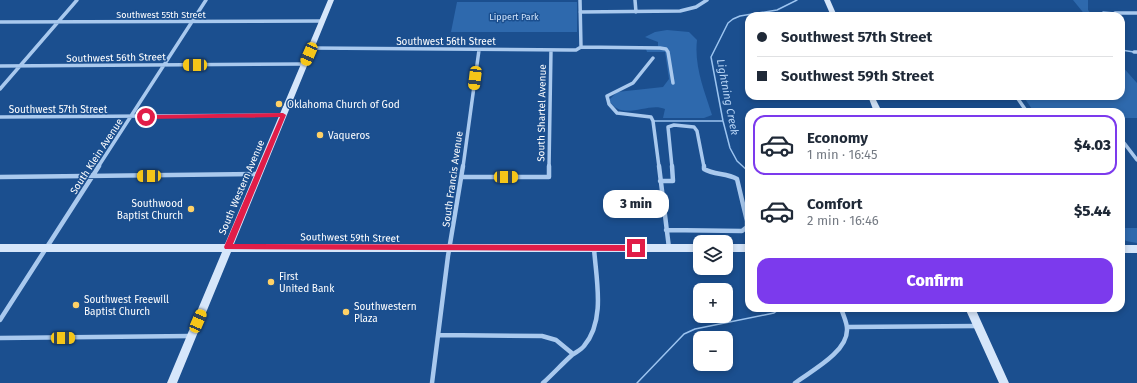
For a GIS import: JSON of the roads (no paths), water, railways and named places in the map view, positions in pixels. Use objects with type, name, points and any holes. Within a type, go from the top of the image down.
[{"type":"main road","name":"South Western Avenue","points":[[172,383],[331,0]]},
{"type":"main road","points":[[827,0],[833,12]]},
{"type":"main road","name":"Southwest 59th Street","points":[[0,248],[693,248]]},
{"type":"main road","points":[[733,248],[745,248]]},
{"type":"main road","points":[[1125,250],[1137,249]]},
{"type":"main road","points":[[972,312],[1004,383]]},
{"type":"street","points":[[0,89],[77,0]]},
{"type":"street","name":"South Klein Avenue","points":[[0,320],[206,0]]},
{"type":"street","points":[[580,0],[581,47]]},
{"type":"street","points":[[635,0],[636,12]]},
{"type":"street","points":[[580,12],[680,11],[696,7],[704,1]]},
{"type":"street","points":[[1125,13],[1137,13]]},
{"type":"street","name":"Southwest 55th Street","points":[[0,22],[322,21]]},
{"type":"street","name":"Southwest 56th Street","points":[[311,48],[576,50],[581,47],[666,49],[668,52],[673,83]]},
{"type":"street","name":"South Francis Avenue","points":[[432,383],[479,50]]},
{"type":"street","name":"South Shartel Avenue","points":[[462,177],[549,177],[551,50]]},
{"type":"street","points":[[653,58],[645,66],[638,79],[630,85],[615,90],[607,96],[609,107],[615,113],[651,117],[653,122],[669,248]]},
{"type":"street","name":"Southwest 56th Street","points":[[0,66],[304,64]]},
{"type":"street","name":"Southwest 57th Street","points":[[0,117],[283,115]]},
{"type":"street","points":[[660,181],[674,181],[668,128],[674,125],[692,126],[697,131],[704,169],[709,172],[731,176],[737,179],[745,213]]},
{"type":"street","points":[[1125,144],[1137,160]]},
{"type":"street","points":[[0,177],[258,174]]},
{"type":"street","points":[[666,230],[742,231],[745,229]]},
{"type":"street","points":[[543,383],[573,354],[584,346],[593,332],[596,324],[597,306],[594,248]]},
{"type":"street","points":[[799,382],[838,351],[848,333],[842,312]]},
{"type":"street","points":[[847,327],[978,326]]},
{"type":"street","points":[[438,335],[549,336],[558,341],[573,354]]},
{"type":"street","points":[[0,338],[191,336]]},
{"type":"waterway","name":"Lightning Creek","points":[[765,12],[777,10],[797,0]]},
{"type":"waterway","name":"Lightning Creek","points":[[723,121],[711,57],[728,23],[733,19],[745,15]]},
{"type":"waterway","points":[[1125,51],[1134,52]]},
{"type":"waterway","points":[[653,121],[723,121]]},
{"type":"waterway","name":"Lightning Creek","points":[[723,121],[730,148],[737,161],[745,168]]},
{"type":"waterway","name":"Lightning Creek","points":[[637,383],[684,334],[695,329],[775,312]]},
{"type":"place","name":"Oklahoma Church of God","points":[[279,104]]},
{"type":"place","name":"Vaqueros","points":[[320,135]]},
{"type":"place","name":"Southwood Baptist Church","points":[[191,209]]},
{"type":"place","name":"First United Bank","points":[[271,282]]},
{"type":"place","name":"Southwest Freewill Baptist Church","points":[[76,305]]},
{"type":"place","name":"Southwestern Plaza","points":[[346,312]]},
{"type":"park label","name":"Lippert Park","points":[[514,17]]}]
